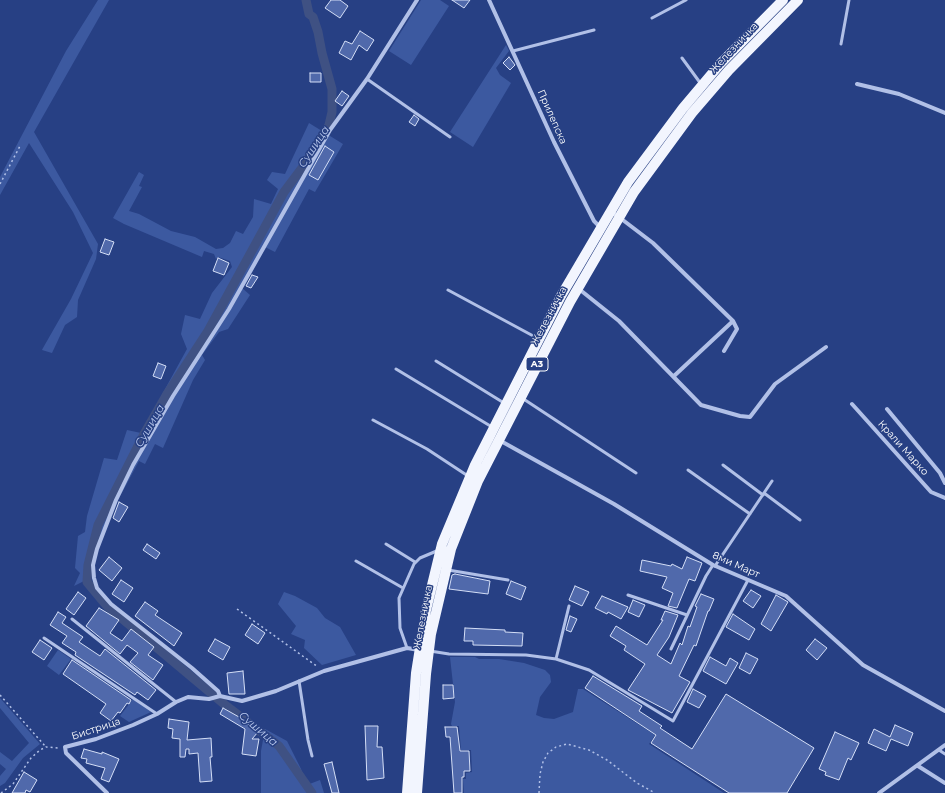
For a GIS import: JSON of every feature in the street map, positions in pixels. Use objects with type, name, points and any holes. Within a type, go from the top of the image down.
[{"type":"main road","name":"Железничка","points":[[407,793],[424,650],[446,570],[463,517],[478,481],[520,397],[578,288],[605,230],[610,211],[653,148],[702,86],[788,1]]},
{"type":"main road","name":"Железничка","points":[[417,793],[426,610],[441,550],[470,477],[491,431],[539,339],[605,230],[620,216],[634,192],[692,113],[788,1]]},
{"type":"street","points":[[417,0],[367,79],[330,130],[229,309],[173,396],[123,486],[105,524],[93,565],[94,578],[97,588],[111,604],[192,668],[218,691],[220,696],[242,701],[260,697],[324,672],[407,648],[424,650]]},
{"type":"street","name":"Прилепска","points":[[489,0],[554,142],[594,221],[605,230]]},
{"type":"street","points":[[857,84],[899,94],[945,113]]},
{"type":"street","points":[[610,211],[620,216],[653,243],[733,321],[737,329],[724,351]]},
{"type":"street","points":[[578,288],[619,321],[701,405],[740,416],[750,416],[775,384],[826,347]]},
{"type":"street","points":[[674,376],[733,321]]},
{"type":"street","name":"Крали Марко","points":[[852,404],[931,492],[945,498]]},
{"type":"street","points":[[887,409],[940,473],[945,483]]},
{"type":"street","name":"8ми Март","points":[[491,431],[499,440],[614,504],[714,566],[786,596],[801,608],[846,652],[863,665],[945,711]]},
{"type":"street","name":"Бистрица","points":[[107,793],[66,753],[65,748],[107,736],[157,714],[176,702],[188,697],[209,699],[220,696]]},
{"type":"street","points":[[879,793],[945,745]]},
{"type":"street","points":[[918,766],[945,783]]},
{"type":"lane","points":[[652,18],[686,0]]},
{"type":"lane","points":[[841,44],[849,0]]},
{"type":"lane","points":[[513,50],[594,30]]},
{"type":"lane","points":[[682,58],[702,86]]},
{"type":"lane","points":[[367,79],[450,137]]},
{"type":"lane","points":[[448,290],[539,339]]},
{"type":"lane","points":[[436,361],[506,404]]},
{"type":"lane","points":[[396,369],[491,431]]},
{"type":"lane","points":[[520,397],[636,473]]},
{"type":"lane","points":[[373,420],[427,449],[470,477]]},
{"type":"lane","points":[[723,465],[800,520]]},
{"type":"lane","points":[[688,470],[750,514]]},
{"type":"lane","points":[[671,649],[706,576],[772,481]]},
{"type":"lane","points":[[386,544],[416,562]]},
{"type":"lane","points":[[407,648],[400,628],[399,598],[416,562],[427,554],[441,550]]},
{"type":"lane","points":[[356,561],[403,588]]},
{"type":"lane","points":[[446,570],[508,580]]},
{"type":"lane","points":[[424,650],[449,654],[526,655],[556,659],[589,670],[673,721],[748,580]]},
{"type":"lane","points":[[628,595],[687,615]]},
{"type":"lane","points":[[556,659],[569,606]]},
{"type":"lane","points":[[72,619],[176,702]]},
{"type":"lane","points":[[44,638],[157,714]]},
{"type":"lane","points":[[299,681],[308,740],[312,756]]},
{"type":"lane","points":[[939,750],[945,754]]},
{"type":"path","points":[[0,184],[20,146]]},
{"type":"path","points":[[237,609],[324,672]]},
{"type":"path","points":[[0,695],[46,747]]},
{"type":"path","points":[[539,793],[542,762],[548,753],[556,747],[567,744],[589,750],[607,760],[637,784],[655,793]]},
{"type":"path","points":[[1,793],[13,784],[30,758],[46,747],[65,748]]},
{"type":"shaded area","points":[[98,0],[109,0],[34,132],[98,244],[96,259],[78,300],[77,317],[65,325],[52,353],[42,350],[71,299],[93,253],[73,212],[29,143],[0,195],[0,177],[66,51]]},
{"type":"shaded area","points":[[421,0],[440,0],[449,6],[411,65],[389,51]]},
{"type":"shaded area","points":[[506,45],[509,51],[496,68],[500,75],[511,83],[473,147],[450,132]]},
{"type":"shaded area","points":[[309,123],[343,144],[315,192],[309,189],[275,252],[265,247],[242,288],[250,295],[228,329],[219,332],[202,355],[205,360],[193,380],[163,448],[155,444],[145,464],[139,461],[105,524],[90,578],[74,586],[80,573],[75,568],[78,536],[85,532],[87,516],[104,458],[117,460],[127,430],[141,433],[187,349],[181,334],[185,315],[200,319],[212,293],[232,267],[230,261],[218,257],[216,259],[214,254],[204,251],[202,257],[113,218],[139,172],[144,175],[139,186],[142,187],[129,211],[139,214],[171,231],[195,237],[216,249],[223,248],[230,243],[236,231],[243,234],[253,217],[254,199],[271,204],[278,189],[267,180],[272,172],[285,174]]},
{"type":"shaded area","points":[[284,592],[317,608],[325,618],[340,627],[356,655],[322,665],[304,648],[305,640],[291,634],[296,626],[278,604]]},
{"type":"shaded area","points":[[58,650],[71,659],[59,675],[47,666]]},
{"type":"shaded area","points":[[450,657],[499,659],[524,663],[545,670],[550,675],[551,682],[540,697],[536,715],[554,719],[573,712],[578,689],[583,689],[655,735],[649,744],[724,793],[464,793],[463,779],[466,779],[466,773],[472,772],[471,750],[461,750],[459,726],[452,726],[451,724],[455,702]]},
{"type":"shaded area","points":[[0,698],[40,744],[23,758],[5,783],[0,786],[0,776],[6,769],[0,764],[0,752],[12,761],[29,743],[0,708]]},
{"type":"shaded area","points":[[133,699],[151,712],[129,722],[120,716]]},
{"type":"shaded area","points":[[265,729],[287,741],[307,785],[320,780],[324,793],[261,793],[261,751]]},
{"type":"building","points":[[331,0],[340,0],[348,6],[340,18],[325,8]]},
{"type":"building","points":[[452,0],[470,0],[464,8]]},
{"type":"building","points":[[360,31],[374,40],[367,51],[359,45],[351,60],[339,53],[345,41],[352,44]]},
{"type":"building","points":[[509,57],[515,65],[510,70],[503,63]]},
{"type":"building","points":[[310,73],[321,73],[321,82],[310,82]]},
{"type":"building","points":[[342,91],[349,96],[342,106],[335,101]]},
{"type":"building","points":[[414,115],[419,119],[415,126],[409,122]]},
{"type":"building","points":[[325,146],[334,152],[318,180],[309,175]]},
{"type":"building","points":[[105,239],[114,242],[109,255],[100,252]]},
{"type":"building","points":[[218,258],[229,263],[224,275],[213,271]]},
{"type":"building","points":[[252,275],[258,277],[251,288],[246,286]]},
{"type":"building","points":[[158,363],[166,366],[161,379],[153,376]]},
{"type":"building","points":[[119,502],[128,507],[119,522],[113,518]]},
{"type":"building","points":[[147,544],[160,553],[156,559],[143,550]]},
{"type":"building","points":[[109,557],[122,568],[112,581],[99,570]]},
{"type":"building","points":[[687,557],[702,563],[695,581],[689,579],[677,608],[668,606],[673,593],[662,588],[667,577],[640,571],[642,560],[671,566],[672,564],[682,569]]},
{"type":"building","points":[[455,574],[490,581],[488,594],[449,589],[452,575]]},
{"type":"building","points":[[121,580],[133,588],[124,602],[112,594]]},
{"type":"building","points":[[511,581],[526,587],[521,600],[506,594]]},
{"type":"building","points":[[575,586],[589,592],[582,606],[569,600]]},
{"type":"building","points":[[751,590],[761,596],[753,608],[743,601]]},
{"type":"building","points":[[78,592],[86,598],[74,615],[66,609]]},
{"type":"building","points":[[701,594],[714,599],[708,611],[696,646],[694,645],[679,676],[690,682],[672,713],[628,690],[645,664],[624,650],[626,646],[610,636],[616,626],[647,645],[663,620],[661,620],[665,611],[678,615],[669,637],[657,655],[671,664],[680,643],[682,645],[688,626],[690,627],[697,607],[695,606]]},
{"type":"building","points":[[776,595],[788,602],[771,631],[761,624]]},
{"type":"building","points":[[602,596],[628,607],[621,619],[608,612],[607,614],[595,608]]},
{"type":"building","points":[[633,600],[645,605],[639,617],[628,612]]},
{"type":"building","points":[[145,602],[158,611],[155,615],[182,633],[174,646],[135,616]]},
{"type":"building","points":[[99,608],[119,620],[110,633],[122,641],[131,629],[154,647],[148,655],[163,665],[153,680],[130,662],[138,653],[127,645],[120,654],[86,626]]},
{"type":"building","points":[[58,612],[66,617],[62,623],[83,637],[79,642],[100,656],[105,649],[156,690],[148,700],[137,692],[135,695],[75,655],[76,652],[62,643],[67,636],[50,625]]},
{"type":"building","points":[[733,614],[755,629],[749,640],[726,627]]},
{"type":"building","points":[[570,616],[577,619],[571,632],[566,630]]},
{"type":"building","points":[[252,624],[265,633],[258,644],[245,635]]},
{"type":"building","points":[[465,628],[505,630],[505,632],[523,633],[522,646],[473,645],[473,641],[464,641]]},
{"type":"building","points":[[215,639],[230,647],[223,660],[208,651]]},
{"type":"building","points":[[815,639],[827,648],[817,660],[806,650]]},
{"type":"building","points":[[40,640],[52,648],[44,660],[32,652]]},
{"type":"building","points":[[746,653],[758,659],[750,674],[739,668]]},
{"type":"building","points":[[710,657],[726,666],[730,658],[738,663],[726,684],[703,671]]},
{"type":"building","points":[[72,660],[131,700],[129,704],[127,703],[120,713],[118,712],[111,721],[100,713],[106,704],[63,674]]},
{"type":"building","points":[[243,671],[245,694],[229,694],[227,673]]},
{"type":"building","points":[[593,676],[642,706],[639,711],[662,726],[660,728],[692,749],[726,694],[814,748],[787,793],[729,793],[651,743],[656,735],[585,688]]},
{"type":"building","points":[[443,685],[453,685],[454,698],[443,699]]},
{"type":"building","points":[[693,689],[706,696],[699,708],[687,702]]},
{"type":"building","points":[[223,708],[239,717],[258,732],[252,739],[259,739],[256,756],[242,754],[245,729],[220,714]]},
{"type":"building","points":[[169,719],[189,722],[187,740],[211,738],[212,757],[210,757],[212,781],[200,782],[198,753],[189,754],[189,749],[186,749],[185,757],[180,757],[180,739],[172,738],[173,729],[168,728]]},
{"type":"building","points":[[895,725],[913,733],[908,746],[891,739],[886,751],[868,743],[874,729],[890,737]]},
{"type":"building","points":[[365,726],[378,726],[377,747],[382,747],[384,778],[367,780]]},
{"type":"building","points":[[445,727],[457,727],[460,751],[469,751],[470,771],[464,771],[464,777],[462,777],[462,793],[454,793],[450,737],[446,737]]},
{"type":"building","points":[[835,732],[859,743],[851,760],[848,758],[839,780],[825,775],[826,772],[819,769]]},
{"type":"building","points":[[84,749],[102,754],[102,752],[119,759],[109,782],[101,779],[105,768],[86,763],[87,759],[81,758]]},
{"type":"building","points":[[332,762],[339,793],[332,793],[324,764]]},
{"type":"building","points":[[24,772],[37,780],[30,792],[26,790],[25,793],[12,793]]},
{"type":"waterway","name":"Сушица","points":[[306,0],[309,14],[313,17],[318,32],[332,89],[332,112],[329,125],[305,164],[284,192],[208,331],[167,394],[144,434],[98,525],[88,565],[87,582],[107,606],[224,704],[279,746],[312,793]]}]
